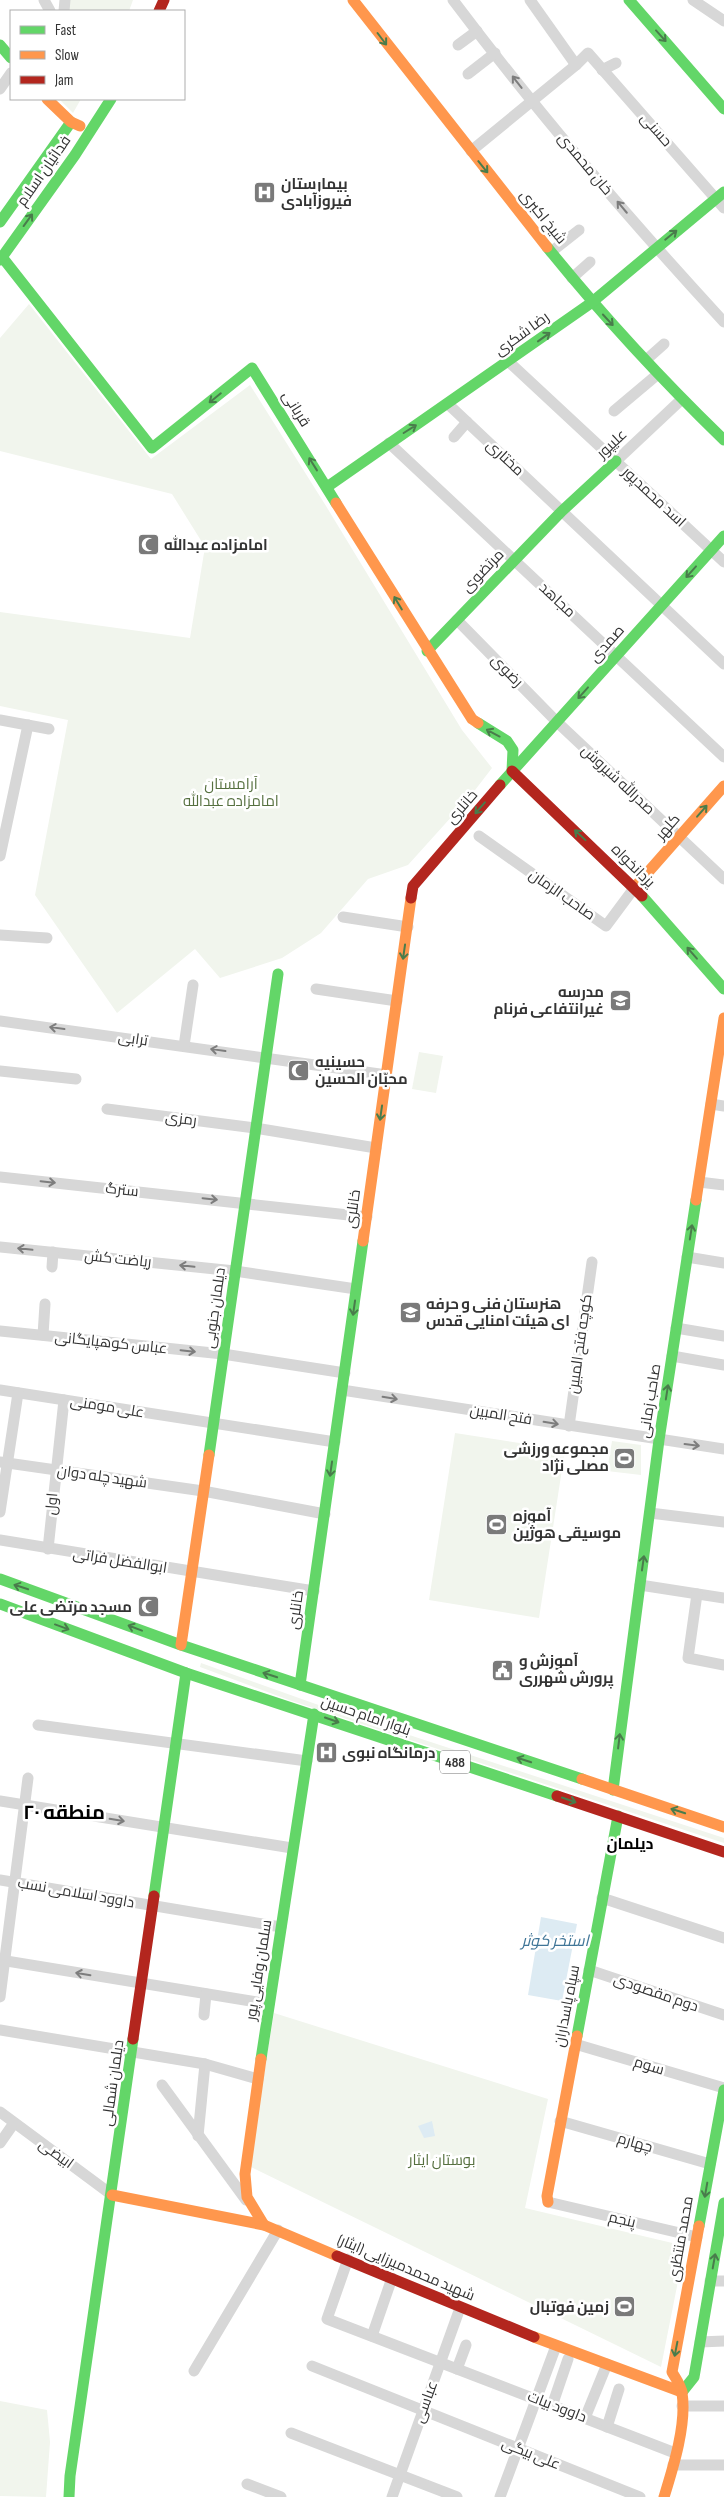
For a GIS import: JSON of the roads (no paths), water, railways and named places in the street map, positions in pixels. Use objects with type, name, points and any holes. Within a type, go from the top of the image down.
[{"type":"street","name":"شیخ اکبری","points":[[353,0],[592,303],[682,399],[724,440]]},
{"type":"street","points":[[471,151],[576,65],[530,0]]},
{"type":"street","points":[[629,0],[724,109]]},
{"type":"street","points":[[693,0],[724,21]]},
{"type":"street","name":"خان محمدی","points":[[459,2],[477,31],[532,101],[656,248],[724,322]]},
{"type":"street","points":[[458,45],[477,31]]},
{"type":"street","points":[[0,45],[10,57]]},
{"type":"street","points":[[468,74],[494,53]]},
{"type":"street","name":"حسنی","points":[[576,65],[588,53],[720,195],[724,208]]},
{"type":"street","points":[[602,70],[616,63]]},
{"type":"street","points":[[0,89],[10,74]]},
{"type":"street","points":[[49,100],[72,122],[80,126],[94,125]]},
{"type":"street","name":"فدائیان اسلام","points":[[1,258],[75,155],[110,100]]},
{"type":"street","name":"فدائیان اسلام","points":[[1,220],[72,122]]},
{"type":"street","points":[[56,144],[69,144],[75,155]]},
{"type":"street","name":"رضا شکری","points":[[327,487],[389,443],[449,405],[592,303],[720,195]]},
{"type":"street","points":[[551,252],[579,230]]},
{"type":"street","name":"قربانی","points":[[1,258],[152,448],[252,368],[427,651],[472,719],[482,727],[508,741],[513,750],[512,772]]},
{"type":"street","points":[[572,278],[590,262]]},
{"type":"street","points":[[646,360],[664,344]]},
{"type":"street","name":"اسد محمدپور","points":[[509,362],[724,562]]},
{"type":"street","points":[[614,411],[658,374]]},
{"type":"street","name":"علیپور","points":[[562,511],[682,399]]},
{"type":"street","name":"مختاری","points":[[449,405],[724,664]]},
{"type":"street","points":[[454,437],[467,422]]},
{"type":"street","name":"مجاهد","points":[[389,443],[724,757]]},
{"type":"street","name":"مرتضوی","points":[[427,651],[562,511]]},
{"type":"street","name":"صمدی","points":[[512,772],[724,536]]},
{"type":"street","name":"رضوی","points":[[457,620],[557,722]]},
{"type":"street","points":[[0,720],[50,729]]},
{"type":"street","name":"صدرالله شیروش","points":[[557,722],[724,879]]},
{"type":"street","points":[[0,856],[28,725]]},
{"type":"street","name":"یزدانخواه","points":[[512,772],[635,887],[724,989]]},
{"type":"street","name":"خانلری","points":[[300,1685],[413,886],[512,772]]},
{"type":"street","name":"کلهر","points":[[635,887],[724,786]]},
{"type":"street","name":"صاحب الزمان","points":[[479,836],[606,926],[635,887]]},
{"type":"street","points":[[343,917],[408,927]]},
{"type":"street","points":[[0,935],[47,938]]},
{"type":"street","name":"دیلمان جنوبی","points":[[181,1646],[278,974]]},
{"type":"street","points":[[184,1046],[193,985]]},
{"type":"street","points":[[316,989],[397,1001]]},
{"type":"street","name":"صاحب زمانی","points":[[613,1790],[659,1440],[724,1018]]},
{"type":"street","name":"ترابی","points":[[0,1021],[387,1075]]},
{"type":"street","points":[[0,1071],[76,1079]]},
{"type":"street","points":[[711,1104],[724,1106]]},
{"type":"street","name":"رمزی","points":[[107,1109],[256,1128]]},
{"type":"street","points":[[256,1128],[376,1148]]},
{"type":"street","name":"سترگ","points":[[0,1177],[245,1203]]},
{"type":"street","points":[[699,1182],[724,1185]]},
{"type":"street","points":[[245,1203],[366,1217]]},
{"type":"street","name":"ریاضت کش","points":[[0,1247],[235,1271],[356,1290]]},
{"type":"street","points":[[52,1268],[54,1252]]},
{"type":"street","points":[[687,1257],[724,1263]]},
{"type":"street","name":"کوچه فتح المبین","points":[[569,1426],[592,1262]]},
{"type":"street","points":[[43,1335],[45,1304]]},
{"type":"street","points":[[676,1328],[724,1336]]},
{"type":"street","name":"عباس کوهپایگانی","points":[[0,1331],[223,1354],[345,1373]]},
{"type":"street","points":[[672,1356],[724,1365]]},
{"type":"street","name":"علی مومنی","points":[[0,1390],[335,1442]]},
{"type":"street","name":"فتح المبین","points":[[342,1390],[724,1449]]},
{"type":"street","points":[[0,1512],[4,1463],[18,1393]]},
{"type":"street","name":"اول","points":[[48,1549],[64,1400]]},
{"type":"street","name":"شهید چله دوان","points":[[4,1463],[203,1492],[325,1514]]},
{"type":"street","points":[[650,1513],[724,1522]]},
{"type":"street","name":"ابوالفضل فراتی","points":[[0,1540],[314,1591]]},
{"type":"street","name":"بلوار امام حسین","points":[[0,1580],[181,1646],[724,1827]]},
{"type":"street","points":[[640,1585],[724,1598]]},
{"type":"street","points":[[697,1594],[688,1658],[724,1665]]},
{"type":"street","name":"بلوار امام حسین","points":[[0,1604],[186,1672],[724,1852]]},
{"type":"street","name":"دیلمان شمالی","points":[[69,2497],[70,2476],[132,2052],[137,1982],[153,1906],[186,1672]]},
{"type":"street","name":"سلمان وفایی پور","points":[[264,2225],[247,2201],[244,2186],[245,2164],[314,1714]]},
{"type":"street","points":[[38,1725],[307,1761]]},
{"type":"street","points":[[0,1997],[2,1960],[28,1778]]},
{"type":"street","points":[[0,1801],[292,1848]]},
{"type":"street","name":"سپاه پاسداران","points":[[548,2202],[547,2196],[560,2121],[618,1816]]},
{"type":"street","name":"داوود اسلامی نسب","points":[[0,1880],[281,1927]]},
{"type":"street","points":[[602,1898],[724,1938]]},
{"type":"street","points":[[2,1960],[270,2004]]},
{"type":"street","name":"دوم مقصودی","points":[[589,1970],[724,2016]]},
{"type":"street","points":[[204,2015],[206,1994]]},
{"type":"street","points":[[0,2030],[205,2064],[258,2080]]},
{"type":"street","name":"سوم","points":[[575,2044],[724,2089]]},
{"type":"street","points":[[198,2136],[205,2064]]},
{"type":"street","points":[[162,2085],[247,2201]]},
{"type":"street","name":"محمد منتظری","points":[[664,2497],[673,2466],[682,2406],[682,2392],[672,2372],[724,2089]]},
{"type":"street","name":"ابیضی","points":[[0,2112],[112,2195]]},
{"type":"street","name":"چهارم","points":[[560,2121],[710,2164]]},
{"type":"street","points":[[0,2143],[14,2123]]},
{"type":"street","name":"شهید محمدمیرزایی (ایثار)","points":[[112,2195],[264,2225],[460,2308],[556,2346],[682,2392]]},
{"type":"street","name":"پنجم","points":[[548,2202],[697,2237]]},
{"type":"street","points":[[682,2392],[694,2377],[724,2202]]},
{"type":"street","points":[[194,2371],[278,2230]]},
{"type":"street","name":"داوود بیات","points":[[348,2259],[327,2319],[675,2452]]},
{"type":"street","points":[[372,2336],[392,2278]]},
{"type":"street","points":[[710,2281],[724,2281]]},
{"type":"street","name":"عباسی","points":[[392,2497],[460,2308]]},
{"type":"street","points":[[700,2342],[724,2341]]},
{"type":"street","points":[[457,2369],[466,2345]]},
{"type":"street","points":[[500,2497],[556,2346]]},
{"type":"street","points":[[552,2406],[568,2360]]},
{"type":"street","points":[[585,2418],[607,2364]]},
{"type":"street","name":"علی بیگی","points":[[312,2366],[640,2497]]},
{"type":"street","points":[[607,2427],[619,2389]]},
{"type":"street","points":[[682,2406],[724,2406]]},
{"type":"street","points":[[290,2434],[457,2497]]},
{"type":"street","points":[[673,2466],[724,2465]]},
{"type":"street","points":[[61,2497],[70,2476]]},
{"type":"street","points":[[247,2484],[281,2497]]},
{"type":"water","name":"استخر کوثر","points":[[541,1917],[577,1924],[562,2001],[528,1995]]},
{"type":"water","points":[[432,2121],[435,2136],[424,2138],[418,2126]]},
{"type":"place","name":"بیمارستان فیروزآبادی","points":[[265,193]]},
{"type":"place","name":"امامزاده عبدالله","points":[[148,545]]},
{"type":"place","name":"مدرسه غیرانتفاعی فرنام","points":[[620,1001]]},
{"type":"place","name":"حسینیه محبّان الحسین","points":[[299,1071]]},
{"type":"place","name":"هنرستان فنی و حرفه ای هیئت امنایی قدس","points":[[410,1313]]},
{"type":"place","name":"مجموعه ورزشی مصلی نژاد","points":[[625,1458]]},
{"type":"place","name":"آموزه موسیقی هوژین","points":[[497,1525]]},
{"type":"place","name":"مسجد مرتضی علی","points":[[148,1607]]},
{"type":"place","name":"آموزش و پرورش شهرری","points":[[503,1670]]},
{"type":"place","name":"درمانگاه نبوی","points":[[326,1753]]},
{"type":"place","name":"زمین فوتبال","points":[[625,2307]]},
{"type":"district","name":"منطقه ۲۰","points":[[64,1813]]},
{"type":"district","name":"دیلمان","points":[[630,1844]]},
{"type":"park label","name":"آرامستان امامزاده عبدالله","points":[[231,792]]},
{"type":"park label","name":"بوستان ایثار","points":[[442,2160]]}]
